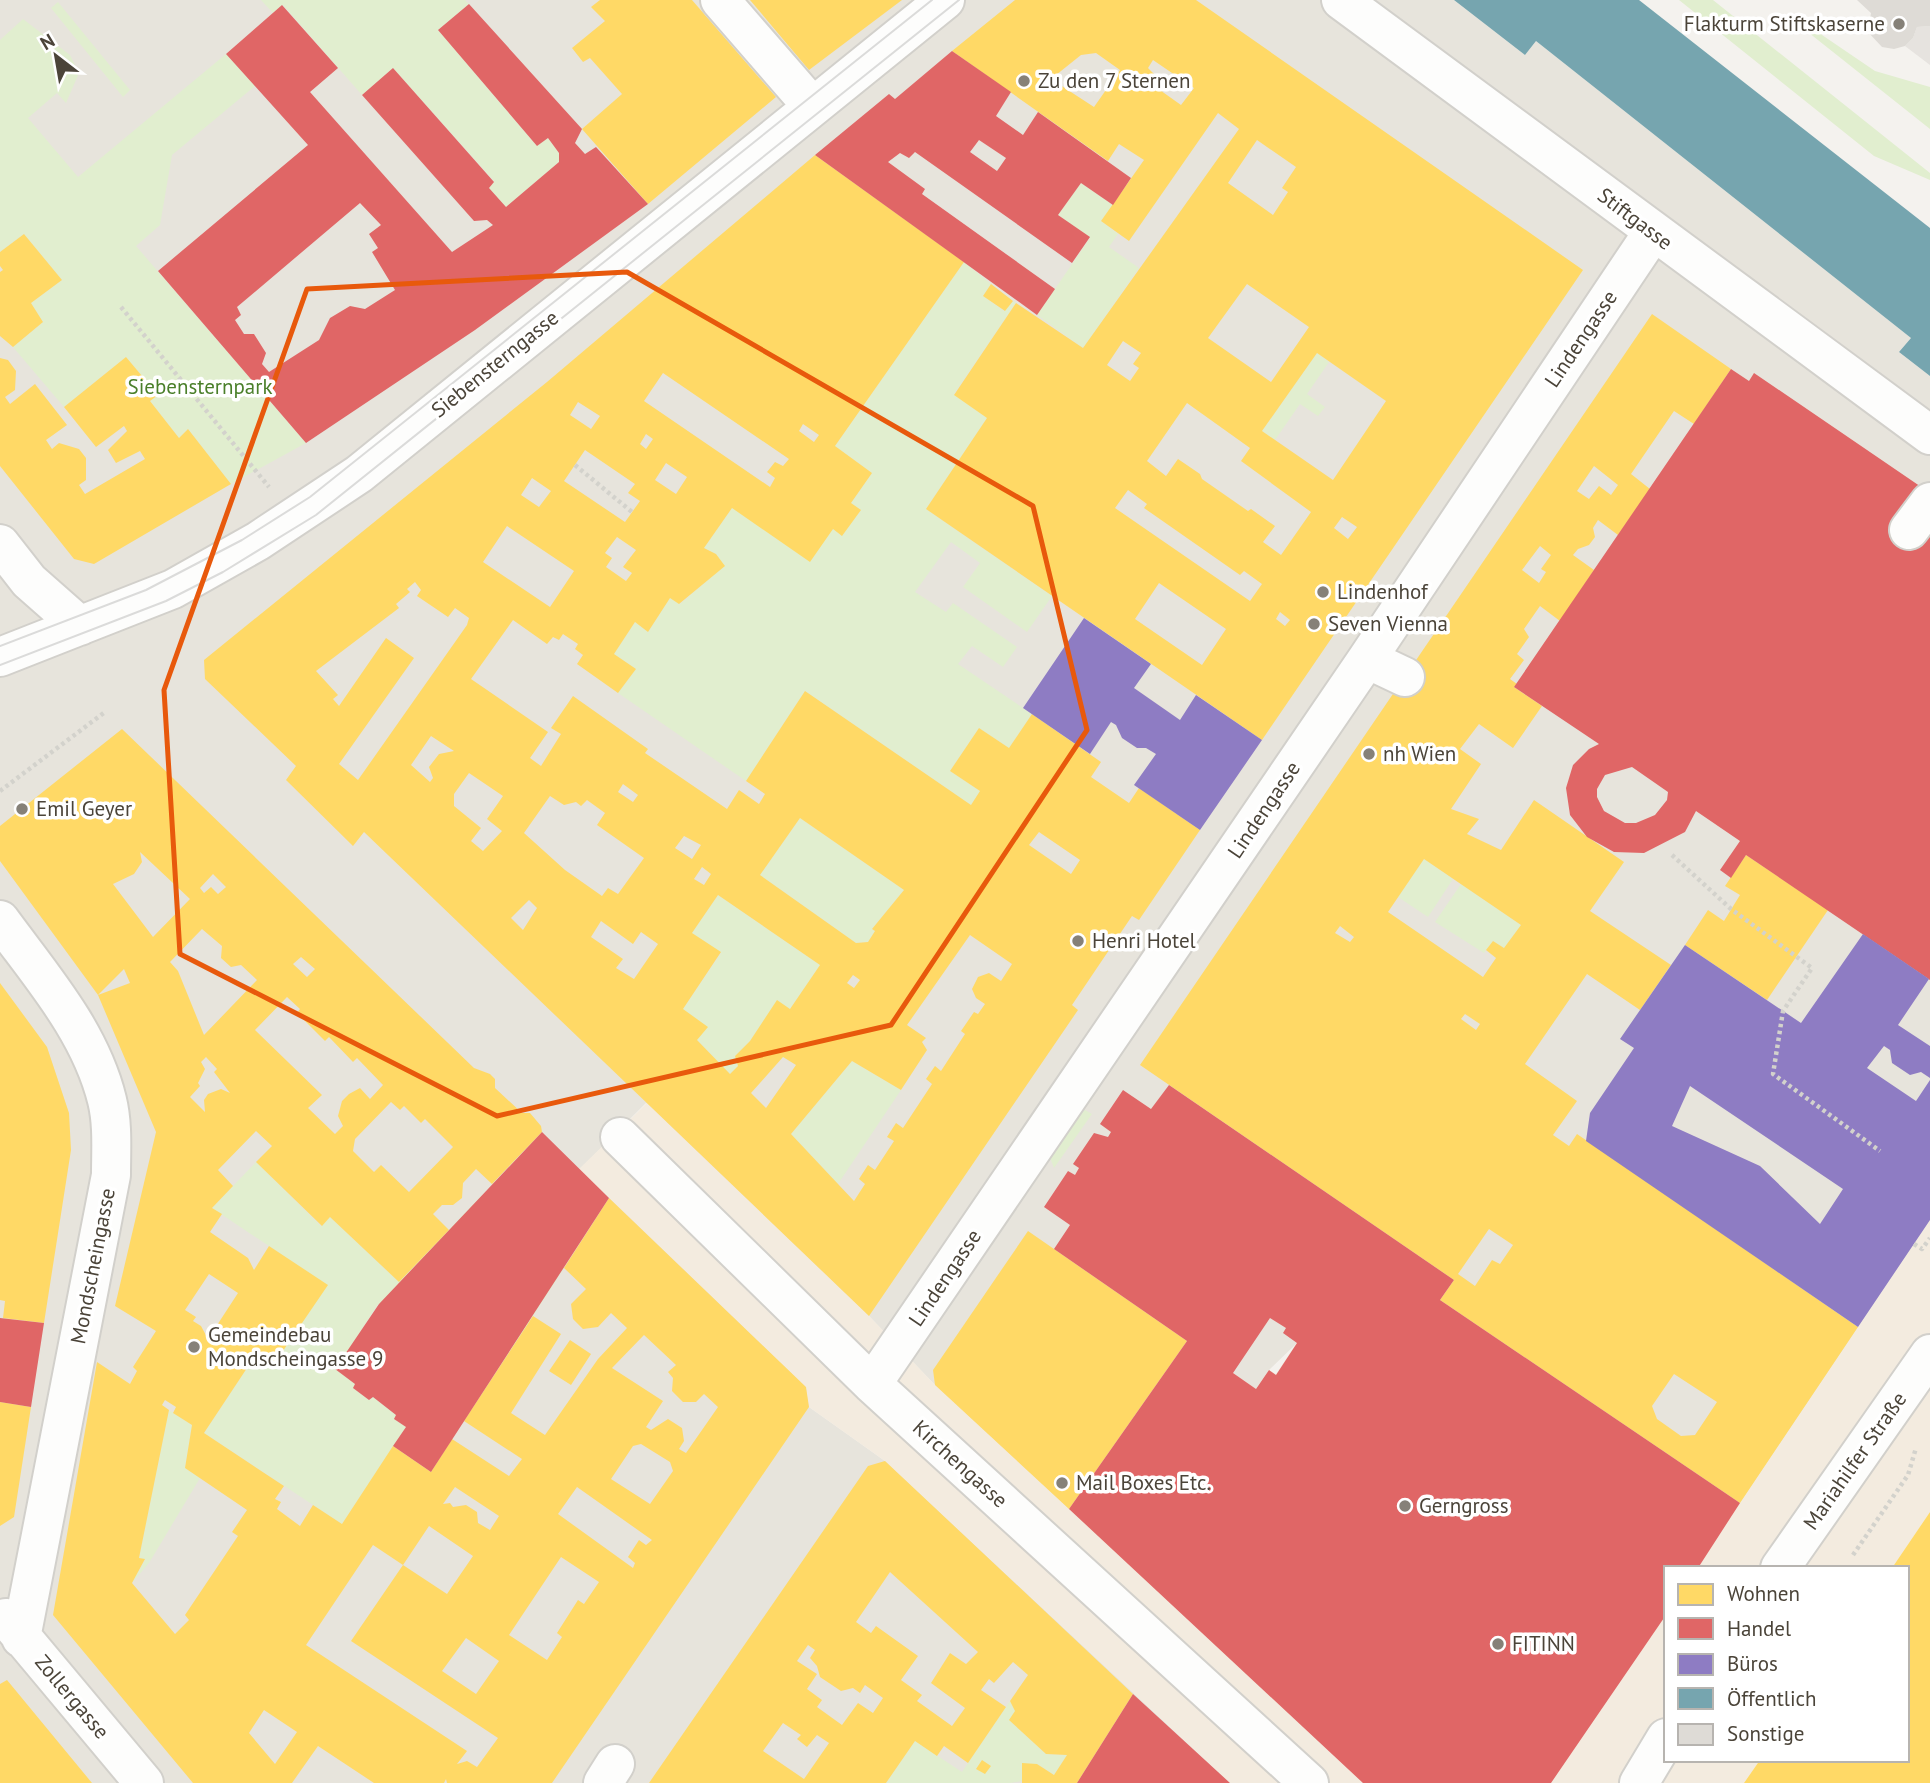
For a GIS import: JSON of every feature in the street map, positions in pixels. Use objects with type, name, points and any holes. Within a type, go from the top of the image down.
[{"type":"street","points":[[720,0],[812,106]]},
{"type":"street","name":"Siebensterngasse","points":[[0,657],[173,589],[293,518],[359,474],[945,0]]},
{"type":"street","name":"Stiftgasse","points":[[1341,0],[1930,435]]},
{"type":"street","name":"Lindengasse","points":[[872,1384],[1367,659],[1653,232]]},
{"type":"street","points":[[0,544],[29,581],[80,626]]},
{"type":"street","points":[[1367,659],[1405,677]]},
{"type":"street","name":"Mondscheingasse","points":[[0,920],[71,1016],[107,1099],[111,1121],[111,1175],[12,1639]]},
{"type":"street","name":"Kirchengasse","points":[[620,1137],[872,1384],[1309,1783]]},
{"type":"street","name":"Mariahilfer Straße","points":[[1781,1566],[1930,1354]]},
{"type":"street","name":"Zollergasse","points":[[12,1639],[144,1783]]},
{"type":"street","points":[[1639,1783],[1664,1741]]},
{"type":"path","points":[[121,307],[293,518]]},
{"type":"path","points":[[575,465],[632,512]]},
{"type":"path","points":[[0,791],[105,712]]},
{"type":"path","points":[[1672,855],[1731,909],[1812,968],[1783,1011],[1773,1074],[1880,1151]]},
{"type":"path","points":[[1914,1244],[1922,1250],[1930,1238]]},
{"type":"path","points":[[1853,1555],[1908,1475],[1917,1445]]},
{"type":"highlighted area","points":[[627,272],[1033,506],[1087,730],[891,1025],[497,1116],[180,954],[164,690],[307,289]]},
{"type":"shaded area","points":[[0,0],[1454,0],[1525,55],[1536,41],[1911,338],[1899,352],[1930,376],[1930,1220],[1740,1503],[1297,1343],[1269,1370],[1256,1389],[1069,1509],[935,1385],[869,1316],[646,1103],[580,1169],[806,1387],[809,1407],[885,1461],[1230,1783],[0,1783]]},
{"type":"shaded area","points":[[1930,26],[1930,65],[1905,46],[1913,38],[1917,27]]},
{"type":"shaded area","name":"Gerngross","points":[[647,1103],[869,1316],[935,1385],[1069,1509],[1187,1341],[1256,1389],[1269,1370],[1276,1374],[1375,1226],[1454,1280],[1441,1301],[1740,1503],[1930,1220],[1930,1512],[1893,1566],[1664,1566],[1664,1762],[1759,1762],[1744,1783],[1230,1783],[885,1461],[809,1407],[806,1387],[579,1169]]},
{"type":"green space","points":[[261,0],[465,0],[469,4],[438,30],[536,145],[548,138],[559,153],[559,162],[506,207],[489,188],[494,181],[393,68],[362,95],[283,5],[273,13]]},
{"type":"green space","points":[[1679,0],[1713,0],[1930,173],[1930,180],[1874,156]]},
{"type":"green space","points":[[58,2],[130,90],[123,97],[51,8]]},
{"type":"green space","points":[[1797,18],[1875,71],[1930,87],[1930,129],[1794,21]]},
{"type":"green space","name":"Siebensternpark","points":[[23,19],[70,55],[79,73],[66,103],[57,93],[28,118],[78,177],[226,54],[255,86],[172,155],[160,225],[136,246],[306,443],[231,484],[188,429],[179,438],[150,401],[158,395],[126,357],[64,407],[13,347],[43,322],[31,303],[62,280],[24,234],[0,252],[0,40]]},
{"type":"green space","points":[[1081,183],[1113,205],[1101,221],[1118,234],[1109,247],[1139,268],[1083,348],[1037,315],[1090,238],[1058,215]]},
{"type":"green space","points":[[964,262],[991,284],[983,296],[1004,311],[1013,301],[1016,303],[954,394],[987,418],[926,509],[1052,596],[1027,632],[963,587],[980,563],[951,542],[915,592],[946,612],[953,603],[1017,647],[1003,667],[972,646],[958,664],[1032,714],[1009,748],[979,728],[950,771],[980,791],[971,805],[805,691],[746,781],[618,693],[636,669],[614,654],[635,622],[648,632],[670,598],[680,604],[724,566],[716,554],[704,548],[732,508],[833,529],[841,535],[861,510],[851,503],[872,473],[835,446]]},
{"type":"green space","points":[[1317,353],[1329,362],[1307,394],[1325,407],[1318,416],[1300,404],[1275,440],[1262,431]]},
{"type":"green space","points":[[800,818],[904,890],[872,929],[875,931],[868,942],[856,943],[760,875]]},
{"type":"green space","points":[[1424,859],[1453,879],[1428,917],[1398,897]]},
{"type":"green space","points":[[1461,884],[1521,925],[1504,948],[1493,941],[1484,953],[1435,922]]},
{"type":"green space","points":[[718,895],[820,965],[790,1009],[777,1001],[750,1041],[735,1056],[738,1066],[730,1074],[697,1040],[683,1009],[721,953],[692,933]]},
{"type":"green space","points":[[852,1061],[901,1090],[838,1184],[791,1134]]},
{"type":"green space","points":[[1085,1110],[1092,1114],[1054,1168],[1049,1155],[1076,1115]]},
{"type":"green space","points":[[256,1162],[321,1226],[330,1217],[399,1282],[481,1196],[564,1268],[511,1350],[492,1338],[378,1304],[336,1369],[355,1384],[353,1388],[369,1400],[373,1397],[396,1415],[394,1419],[406,1427],[342,1524],[204,1433],[255,1356],[272,1366],[327,1285],[212,1208]]},
{"type":"green space","points":[[169,1410],[192,1425],[185,1468],[200,1478],[149,1563],[132,1583],[145,1560],[139,1558]]},
{"type":"green space","points":[[1010,1701],[1015,1711],[1010,1721],[1046,1754],[1067,1755],[1054,1775],[1037,1764],[1022,1781],[1010,1783],[886,1783],[915,1741],[962,1772]]},
{"type":"building: Wohnen","points":[[600,0],[692,0],[776,97],[648,204],[582,129],[622,94],[590,58],[583,62],[572,48],[605,21],[591,7]]},
{"type":"building: Wohnen","points":[[750,0],[902,0],[809,70]]},
{"type":"building: Wohnen","points":[[1015,0],[1196,0],[1583,270],[1262,740],[926,509],[987,418],[954,395],[1016,303],[1083,348],[1239,129],[1218,113],[1129,241],[1101,221],[1144,160],[1119,144],[1108,161],[952,51]],"holes":[[[1096,53],[1120,70],[1094,107],[1051,79],[1081,55]],[[1153,60],[1194,88],[1181,105],[1150,83],[1155,75],[1148,68]],[[1257,140],[1296,167],[1282,188],[1288,192],[1273,215],[1228,183]],[[1247,284],[1309,327],[1271,382],[1208,338]],[[1123,341],[1141,353],[1133,364],[1139,368],[1130,381],[1107,365]],[[1317,353],[1386,401],[1333,480],[1262,431]],[[1187,403],[1250,448],[1241,461],[1311,512],[1281,555],[1263,542],[1275,526],[1251,509],[1248,511],[1178,459],[1166,476],[1147,461]],[[1128,490],[1147,504],[1144,508],[1240,575],[1244,571],[1262,584],[1250,601],[1115,508]],[[1342,517],[1357,527],[1348,539],[1334,528]],[[1159,583],[1226,629],[1202,665],[1135,619]],[[1280,612],[1290,620],[1285,626],[1276,619]]]},
{"type":"building: Wohnen","points":[[815,155],[964,262],[835,446],[872,473],[851,503],[861,510],[842,536],[833,529],[810,562],[732,508],[704,548],[716,554],[725,566],[679,604],[670,598],[648,632],[635,622],[614,654],[636,669],[618,693],[577,664],[583,655],[575,649],[578,644],[563,634],[559,640],[553,637],[547,644],[513,620],[471,679],[548,732],[530,758],[541,766],[561,734],[551,728],[573,696],[648,749],[645,753],[727,809],[739,790],[759,804],[765,794],[746,781],[805,691],[971,805],[980,791],[950,771],[979,728],[1009,748],[1032,714],[1101,762],[1091,777],[1129,803],[1139,788],[1200,830],[1139,920],[1132,916],[1072,1005],[1078,1010],[869,1316],[364,832],[353,846],[286,780],[296,766],[205,679],[204,660],[547,382]],"holes":[[[663,373],[789,459],[783,466],[775,462],[767,472],[775,478],[770,487],[644,401]],[[578,402],[600,416],[591,429],[570,415]],[[803,424],[819,435],[814,442],[799,431]],[[646,434],[653,439],[646,449],[640,444]],[[585,450],[635,484],[628,493],[640,501],[625,522],[564,481]],[[666,463],[687,477],[676,494],[655,480]],[[532,478],[551,491],[539,507],[521,495]],[[507,526],[574,571],[550,607],[483,562]],[[617,537],[636,550],[623,567],[632,573],[626,581],[606,567],[612,558],[605,553]],[[415,582],[421,590],[417,596],[448,617],[455,608],[469,618],[467,625],[358,780],[339,764],[414,658],[386,638],[339,706],[333,699],[338,695],[316,671],[399,608],[396,604],[410,592],[407,589]],[[431,736],[454,751],[439,754],[429,767],[433,778],[430,782],[411,765]],[[469,773],[503,796],[487,819],[502,831],[483,851],[471,841],[481,828],[454,806],[454,794]],[[623,784],[638,795],[633,802],[618,792]],[[550,796],[564,805],[576,802],[581,806],[587,800],[605,813],[597,825],[644,858],[618,894],[608,888],[602,896],[565,870],[524,833]],[[800,818],[904,890],[872,929],[875,931],[868,942],[856,943],[760,875]],[[1039,832],[1080,860],[1071,874],[1029,845]],[[684,836],[701,845],[692,859],[675,848]],[[702,867],[711,874],[704,885],[694,879]],[[718,895],[820,965],[790,1009],[777,1000],[750,1041],[735,1056],[738,1066],[730,1074],[697,1040],[708,1027],[683,1009],[721,952],[692,933]],[[529,900],[537,908],[523,930],[511,918]],[[601,921],[633,944],[641,932],[658,944],[634,979],[616,968],[623,959],[591,937]],[[970,935],[1012,964],[1001,981],[989,973],[978,977],[972,989],[976,998],[985,1004],[978,1014],[974,1012],[961,1031],[965,1034],[941,1071],[935,1066],[926,1079],[932,1084],[903,1128],[896,1123],[887,1137],[894,1141],[875,1170],[868,1165],[859,1179],[865,1184],[854,1201],[791,1134],[852,1061],[901,1090],[927,1050],[922,1042],[926,1038],[907,1025]],[[853,975],[860,980],[854,988],[847,983]],[[783,1057],[796,1065],[766,1108],[751,1093]]]},
{"type":"building: Wohnen","points":[[24,234],[62,280],[31,303],[43,322],[13,347],[0,336],[0,272],[3,270],[0,266],[0,252]]},
{"type":"building: Wohnen","points":[[991,284],[1013,301],[1005,311],[983,296]]},
{"type":"building: Wohnen","points":[[1652,314],[1731,369],[1694,424],[1674,411],[1631,474],[1650,489],[1618,535],[1598,520],[1593,528],[1595,537],[1589,545],[1578,549],[1573,555],[1594,570],[1560,621],[1540,606],[1524,629],[1529,637],[1517,654],[1524,660],[1510,679],[1517,684],[1514,687],[1542,706],[1513,748],[1479,724],[1460,749],[1481,764],[1451,809],[1479,819],[1467,834],[1501,850],[1534,800],[1624,862],[1590,911],[1671,965],[1640,1010],[1587,974],[1525,1064],[1577,1101],[1553,1135],[1569,1146],[1577,1134],[1858,1327],[1740,1503],[1440,1300],[1454,1280],[1140,1065]],"holes":[[[1594,466],[1618,485],[1611,495],[1599,486],[1589,499],[1577,491]],[[1540,546],[1551,555],[1541,569],[1546,572],[1539,583],[1522,570]],[[1424,859],[1521,925],[1504,948],[1493,941],[1486,950],[1496,958],[1483,977],[1388,912]],[[1340,926],[1354,937],[1350,942],[1335,933]],[[1465,1014],[1480,1024],[1476,1030],[1461,1019]],[[1489,1229],[1513,1245],[1500,1264],[1492,1260],[1475,1286],[1458,1274]],[[1674,1374],[1717,1402],[1695,1435],[1681,1436],[1657,1419],[1652,1406]]]},
{"type":"building: Wohnen","points":[[126,357],[158,395],[150,401],[179,438],[188,429],[231,484],[94,564],[74,559],[0,466],[0,358],[8,360],[16,371],[15,390],[5,397],[10,404],[35,384],[67,425],[46,440],[52,449],[59,443],[79,449],[86,458],[86,480],[79,485],[85,494],[145,459],[140,451],[116,463],[108,450],[127,431],[124,426],[96,447],[64,407]]},
{"type":"building: Wohnen","points":[[122,729],[474,1068],[490,1074],[495,1079],[495,1088],[522,1113],[530,1113],[541,1126],[542,1132],[492,1184],[476,1169],[463,1183],[462,1198],[453,1205],[442,1205],[433,1214],[449,1230],[399,1282],[330,1217],[322,1226],[256,1162],[272,1146],[256,1131],[218,1170],[233,1186],[212,1208],[222,1214],[210,1232],[248,1258],[254,1270],[269,1246],[328,1285],[272,1367],[255,1356],[204,1433],[284,1486],[275,1499],[281,1502],[277,1509],[300,1526],[313,1505],[342,1524],[393,1446],[431,1472],[452,1439],[509,1476],[522,1459],[464,1421],[533,1316],[561,1334],[511,1413],[545,1435],[598,1359],[627,1328],[611,1313],[598,1327],[583,1329],[573,1319],[571,1304],[586,1289],[564,1268],[609,1198],[806,1387],[809,1407],[552,1783],[447,1783],[446,1779],[444,1783],[374,1783],[318,1746],[292,1783],[193,1783],[53,1615],[97,1362],[130,1384],[137,1371],[133,1367],[156,1331],[115,1306],[156,1132],[98,995],[0,861],[0,826]],"holes":[[[140,852],[190,899],[153,937],[113,884],[134,874],[142,862]],[[213,874],[226,887],[218,894],[211,887],[204,893],[200,888]],[[202,929],[222,946],[221,958],[231,967],[241,965],[257,980],[204,1035],[178,971],[170,962]],[[301,957],[315,969],[307,977],[293,964]],[[124,969],[130,983],[98,995]],[[287,997],[300,1009],[297,1013],[325,1041],[329,1037],[353,1062],[357,1058],[383,1085],[370,1099],[360,1088],[342,1101],[338,1116],[343,1126],[335,1134],[308,1108],[322,1095],[255,1030]],[[206,1057],[217,1069],[214,1072],[230,1093],[221,1089],[208,1094],[204,1100],[205,1112],[190,1097],[200,1086],[198,1083],[205,1069],[201,1062]],[[391,1102],[400,1110],[404,1106],[421,1123],[425,1119],[453,1147],[409,1192],[381,1165],[374,1172],[353,1151],[355,1139]],[[209,1274],[238,1293],[208,1339],[201,1326],[193,1321],[196,1317],[185,1310]],[[644,1335],[676,1365],[668,1372],[673,1378],[672,1391],[683,1402],[696,1402],[704,1394],[718,1407],[686,1453],[679,1449],[684,1441],[682,1428],[668,1419],[651,1430],[646,1427],[663,1401],[612,1368]],[[165,1400],[176,1407],[173,1413],[192,1425],[185,1468],[247,1510],[232,1532],[238,1536],[185,1615],[189,1620],[175,1634],[132,1583],[145,1559],[139,1558],[169,1410],[162,1405]],[[641,1444],[670,1462],[673,1471],[650,1504],[611,1479],[633,1446]],[[455,1487],[499,1516],[490,1530],[478,1523],[477,1512],[466,1505],[453,1507],[450,1503],[443,1504]],[[577,1487],[652,1540],[646,1545],[639,1540],[628,1557],[635,1563],[633,1568],[558,1514]],[[429,1526],[473,1556],[447,1594],[403,1565]],[[373,1545],[403,1565],[351,1641],[498,1738],[477,1767],[467,1761],[457,1764],[467,1751],[306,1645]],[[561,1557],[599,1582],[584,1604],[578,1600],[557,1633],[562,1637],[547,1660],[509,1635]],[[466,1638],[499,1661],[476,1694],[442,1671]],[[264,1710],[297,1732],[275,1764],[249,1733]]]},
{"type":"building: Wohnen","points":[[1746,855],[1828,910],[1767,1000],[1685,945],[1708,910],[1724,921],[1740,895],[1725,886]]},
{"type":"building: Wohnen","points":[[0,983],[47,1047],[69,1113],[71,1150],[44,1323],[3,1318],[5,1301],[0,1300]]},
{"type":"building: Wohnen","points":[[1028,1231],[1187,1341],[1069,1509],[935,1385],[933,1370]]},
{"type":"building: Wohnen","points":[[570,1340],[591,1354],[571,1385],[549,1371]]},
{"type":"building: Wohnen","points":[[0,1402],[31,1407],[14,1517],[0,1526]]},
{"type":"building: Wohnen","points":[[885,1461],[1133,1694],[1077,1783],[1022,1783],[1022,1763],[1037,1764],[1054,1775],[1067,1755],[1046,1754],[1009,1720],[1015,1711],[1010,1701],[1028,1675],[1013,1662],[994,1683],[989,1679],[981,1690],[1006,1707],[968,1763],[944,1746],[937,1756],[915,1741],[886,1783],[649,1783],[868,1466]],"holes":[[[890,1572],[978,1652],[966,1664],[950,1653],[931,1683],[965,1708],[952,1726],[917,1701],[922,1695],[901,1680],[918,1656],[876,1626],[871,1633],[856,1622]],[[808,1645],[815,1650],[810,1658],[817,1666],[820,1677],[841,1691],[853,1688],[860,1693],[865,1685],[883,1698],[873,1713],[858,1703],[842,1725],[817,1707],[822,1700],[807,1689],[817,1674],[797,1661]],[[783,1723],[801,1735],[797,1739],[807,1747],[817,1735],[829,1743],[804,1779],[763,1751]]]},
{"type":"building: Wohnen","points":[[1930,1512],[1930,1783],[1744,1783],[1759,1762],[1909,1762],[1909,1566],[1893,1566]]},
{"type":"building: Wohnen","points":[[7,1680],[92,1783],[0,1783],[0,1684]]},
{"type":"building: Wohnen","points":[[982,1760],[991,1766],[985,1774],[976,1769]]},
{"type":"building: Handel","points":[[469,4],[582,129],[575,143],[585,154],[596,147],[648,204],[475,330],[306,443],[158,271],[308,145],[226,54],[282,5],[338,68],[310,92],[452,252],[493,225],[487,220],[474,221],[362,95],[393,68],[494,182],[489,188],[506,207],[559,162],[559,153],[548,138],[537,146],[438,30]],"holes":[[[360,203],[381,225],[369,234],[378,248],[372,252],[395,290],[365,309],[350,306],[330,318],[319,340],[269,372],[262,364],[266,353],[254,334],[244,334],[235,320],[241,315],[237,307]]]},
{"type":"building: Handel","points":[[952,51],[1011,92],[996,116],[1023,135],[1038,112],[1131,178],[1113,205],[1081,183],[1058,215],[1090,237],[1072,263],[915,152],[909,158],[900,153],[888,162],[925,189],[922,194],[1055,289],[1037,315],[815,155],[889,94],[895,99]],"holes":[[[979,140],[1006,158],[997,171],[970,152]]]},
{"type":"building: Handel","points":[[1731,369],[1749,381],[1754,373],[1930,493],[1930,980],[1746,855],[1731,878],[1720,870],[1740,841],[1696,811],[1685,832],[1644,853],[1614,852],[1587,837],[1570,815],[1566,788],[1573,765],[1589,749],[1599,744],[1514,687]],"holes":[[[1632,767],[1668,792],[1667,800],[1655,815],[1636,823],[1625,823],[1604,811],[1597,797],[1597,789],[1605,775]]]},
{"type":"building: Handel","name":"Gerngross","points":[[1169,1085],[1454,1280],[1440,1300],[1740,1503],[1699,1566],[1664,1566],[1664,1618],[1551,1783],[1363,1783],[1069,1509],[1187,1341],[1054,1249],[1070,1225],[1044,1207],[1068,1171],[1075,1175],[1079,1168],[1073,1164],[1094,1133],[1108,1137],[1111,1132],[1100,1124],[1123,1090],[1151,1109]],"holes":[[[1270,1318],[1286,1328],[1283,1333],[1297,1343],[1276,1375],[1269,1370],[1256,1389],[1233,1373]]]},
{"type":"building: Handel","points":[[542,1132],[609,1198],[431,1472],[393,1446],[406,1427],[394,1419],[396,1415],[373,1397],[369,1400],[353,1388],[355,1384],[335,1369],[379,1304]]},
{"type":"building: Handel","points":[[0,1318],[44,1323],[31,1407],[0,1402]]},
{"type":"building: Handel","points":[[1133,1694],[1230,1783],[1077,1783]]},
{"type":"building: Büros","points":[[1084,618],[1151,664],[1134,688],[1180,720],[1196,695],[1262,740],[1200,830],[1134,785],[1156,754],[1146,748],[1137,748],[1122,738],[1116,725],[1111,722],[1090,754],[1023,708]]},
{"type":"building: Büros","points":[[1863,934],[1929,979],[1898,1025],[1930,1046],[1930,1078],[1921,1072],[1910,1075],[1892,1063],[1890,1050],[1884,1046],[1867,1068],[1916,1101],[1930,1080],[1930,1220],[1858,1327],[1586,1141],[1590,1113],[1634,1048],[1620,1039],[1685,945],[1801,1023]],"holes":[[[1690,1086],[1843,1189],[1820,1224],[1760,1166],[1672,1126]]]},
{"type":"building: Öffentlich","points":[[1454,0],[1639,0],[1930,228],[1930,376],[1899,352],[1911,338],[1536,41],[1525,55]]},
{"type":"building: Sonstige","name":"Flakturm Stiftskaserne","points":[[1857,0],[1930,0],[1930,26],[1917,27],[1913,38],[1905,46],[1894,49],[1882,47],[1868,32],[1871,13]]},
{"type":"tram line","points":[[0,646],[146,590],[242,540],[310,497],[932,0]]},
{"type":"tram line","points":[[0,665],[166,601],[223,572],[316,515],[959,0]]},
{"type":"place","name":"Flakturm Stiftskaserne","points":[[1899,24]]},
{"type":"place","name":"Zu den 7 Sternen","points":[[1024,81]]},
{"type":"place","name":"Lindenhof","points":[[1323,592]]},
{"type":"place","name":"Seven Vienna","points":[[1314,624]]},
{"type":"place","name":"nh Wien","points":[[1369,754]]},
{"type":"place","name":"Emil Geyer","points":[[22,809]]},
{"type":"place","name":"Henri Hotel","points":[[1078,941]]},
{"type":"place","name":"Gemeindebau Mondscheingasse 9","points":[[194,1347]]},
{"type":"place","name":"Mail Boxes Etc.","points":[[1062,1483]]},
{"type":"place","name":"Gerngross","points":[[1405,1506]]},
{"type":"place","name":"FITINN","points":[[1498,1644]]}]
